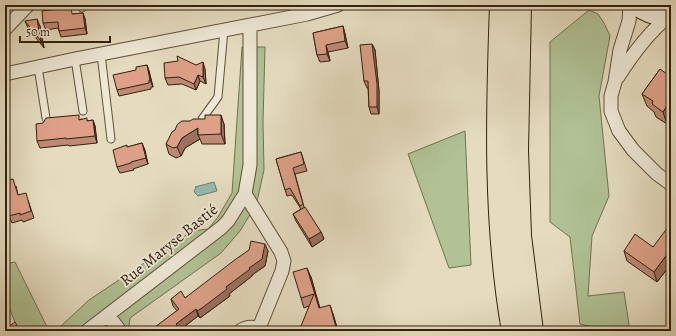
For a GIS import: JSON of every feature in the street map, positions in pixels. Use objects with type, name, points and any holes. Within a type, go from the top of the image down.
[{"type":"highway","points":[[502,5],[498,110],[499,194],[502,240],[513,331]]},
{"type":"highway","points":[[520,5],[517,150],[519,228],[532,331]]},
{"type":"street","points":[[5,29],[28,5]]},
{"type":"street","points":[[5,74],[307,14],[338,5]]},
{"type":"street","points":[[630,5],[629,21],[620,50],[615,82],[611,96],[611,111],[619,131],[633,150],[657,174],[671,184]]},
{"type":"street","points":[[636,5],[657,16],[670,16]]},
{"type":"street","points":[[615,82],[631,56],[658,25],[670,16]]},
{"type":"street","name":"Rue Maryse Bastié","points":[[87,331],[221,228],[228,221],[245,194],[250,165],[250,25]]},
{"type":"street","points":[[240,331],[248,327],[261,330],[282,271],[284,261],[281,252],[245,194]]},
{"type":"street","points":[[108,315],[120,331]]},
{"type":"lane","points":[[202,118],[218,98],[224,30]]},
{"type":"lane","points":[[101,54],[111,139]]},
{"type":"lane","points":[[75,59],[83,111]]},
{"type":"lane","points":[[38,67],[46,118]]},
{"type":"green space","points":[[589,10],[598,14],[610,36],[599,96],[609,196],[592,236],[588,296],[624,292],[630,331],[607,331],[580,324],[570,237],[550,222],[550,42]]},
{"type":"green space","points":[[242,47],[265,47],[263,122],[264,170],[254,208],[240,231],[221,253],[130,318],[129,327],[123,331],[56,331],[89,300],[192,231],[208,229],[218,217],[232,193]]},
{"type":"green space","points":[[465,131],[471,265],[449,268],[408,154]]},
{"type":"green space","points":[[15,262],[49,331],[19,331],[9,308],[5,293],[5,264]]},
{"type":"water","points":[[214,182],[217,191],[198,196],[195,193],[195,187]]},
{"type":"building","points":[[71,7],[72,14],[83,13],[85,28],[59,31],[58,22],[43,23],[42,11]]},
{"type":"building","points":[[37,19],[41,41],[25,21]]},
{"type":"building","points":[[343,26],[345,41],[326,45],[327,54],[317,55],[313,33]]},
{"type":"building","points":[[372,44],[377,84],[377,107],[369,107],[368,81],[364,81],[360,45]]},
{"type":"building","points":[[177,56],[196,65],[203,62],[203,77],[198,75],[194,84],[179,77],[165,78],[164,63],[178,61]]},
{"type":"building","points":[[147,65],[150,80],[149,83],[117,90],[113,75],[136,70],[136,67]]},
{"type":"building","points":[[660,69],[671,77],[671,99],[663,112],[652,104],[653,101],[642,94]]},
{"type":"building","points":[[79,115],[79,120],[87,118],[87,121],[93,120],[95,136],[37,141],[36,124],[43,123],[46,118]]},
{"type":"building","points":[[205,115],[221,115],[221,134],[198,135],[198,128],[182,138],[177,147],[173,148],[166,144],[172,132],[179,123],[193,119],[205,119]]},
{"type":"building","points":[[142,143],[146,158],[117,167],[113,150],[127,145],[127,147]]},
{"type":"building","points":[[301,152],[304,164],[293,168],[303,204],[300,206],[290,188],[285,190],[276,159]]},
{"type":"building","points":[[13,179],[18,195],[26,193],[31,211],[20,215],[20,213],[9,216],[5,201],[5,181]]},
{"type":"building","points":[[305,207],[321,232],[309,239],[293,214]]},
{"type":"building","points":[[668,227],[671,229],[671,249],[654,272],[624,251],[635,234],[653,247]]},
{"type":"building","points":[[251,241],[265,244],[262,259],[249,268],[250,269],[226,287],[227,289],[202,308],[197,311],[196,309],[176,324],[179,328],[174,331],[151,331],[179,309],[171,299],[181,291],[185,298],[249,250]]},
{"type":"building","points":[[307,268],[319,308],[330,305],[337,331],[303,331],[301,326],[314,294],[301,298],[293,272]]},
{"type":"building","points":[[15,322],[20,331],[5,331],[6,324],[8,327]]},
{"type":"building","points":[[350,328],[351,331],[342,331]]}]
